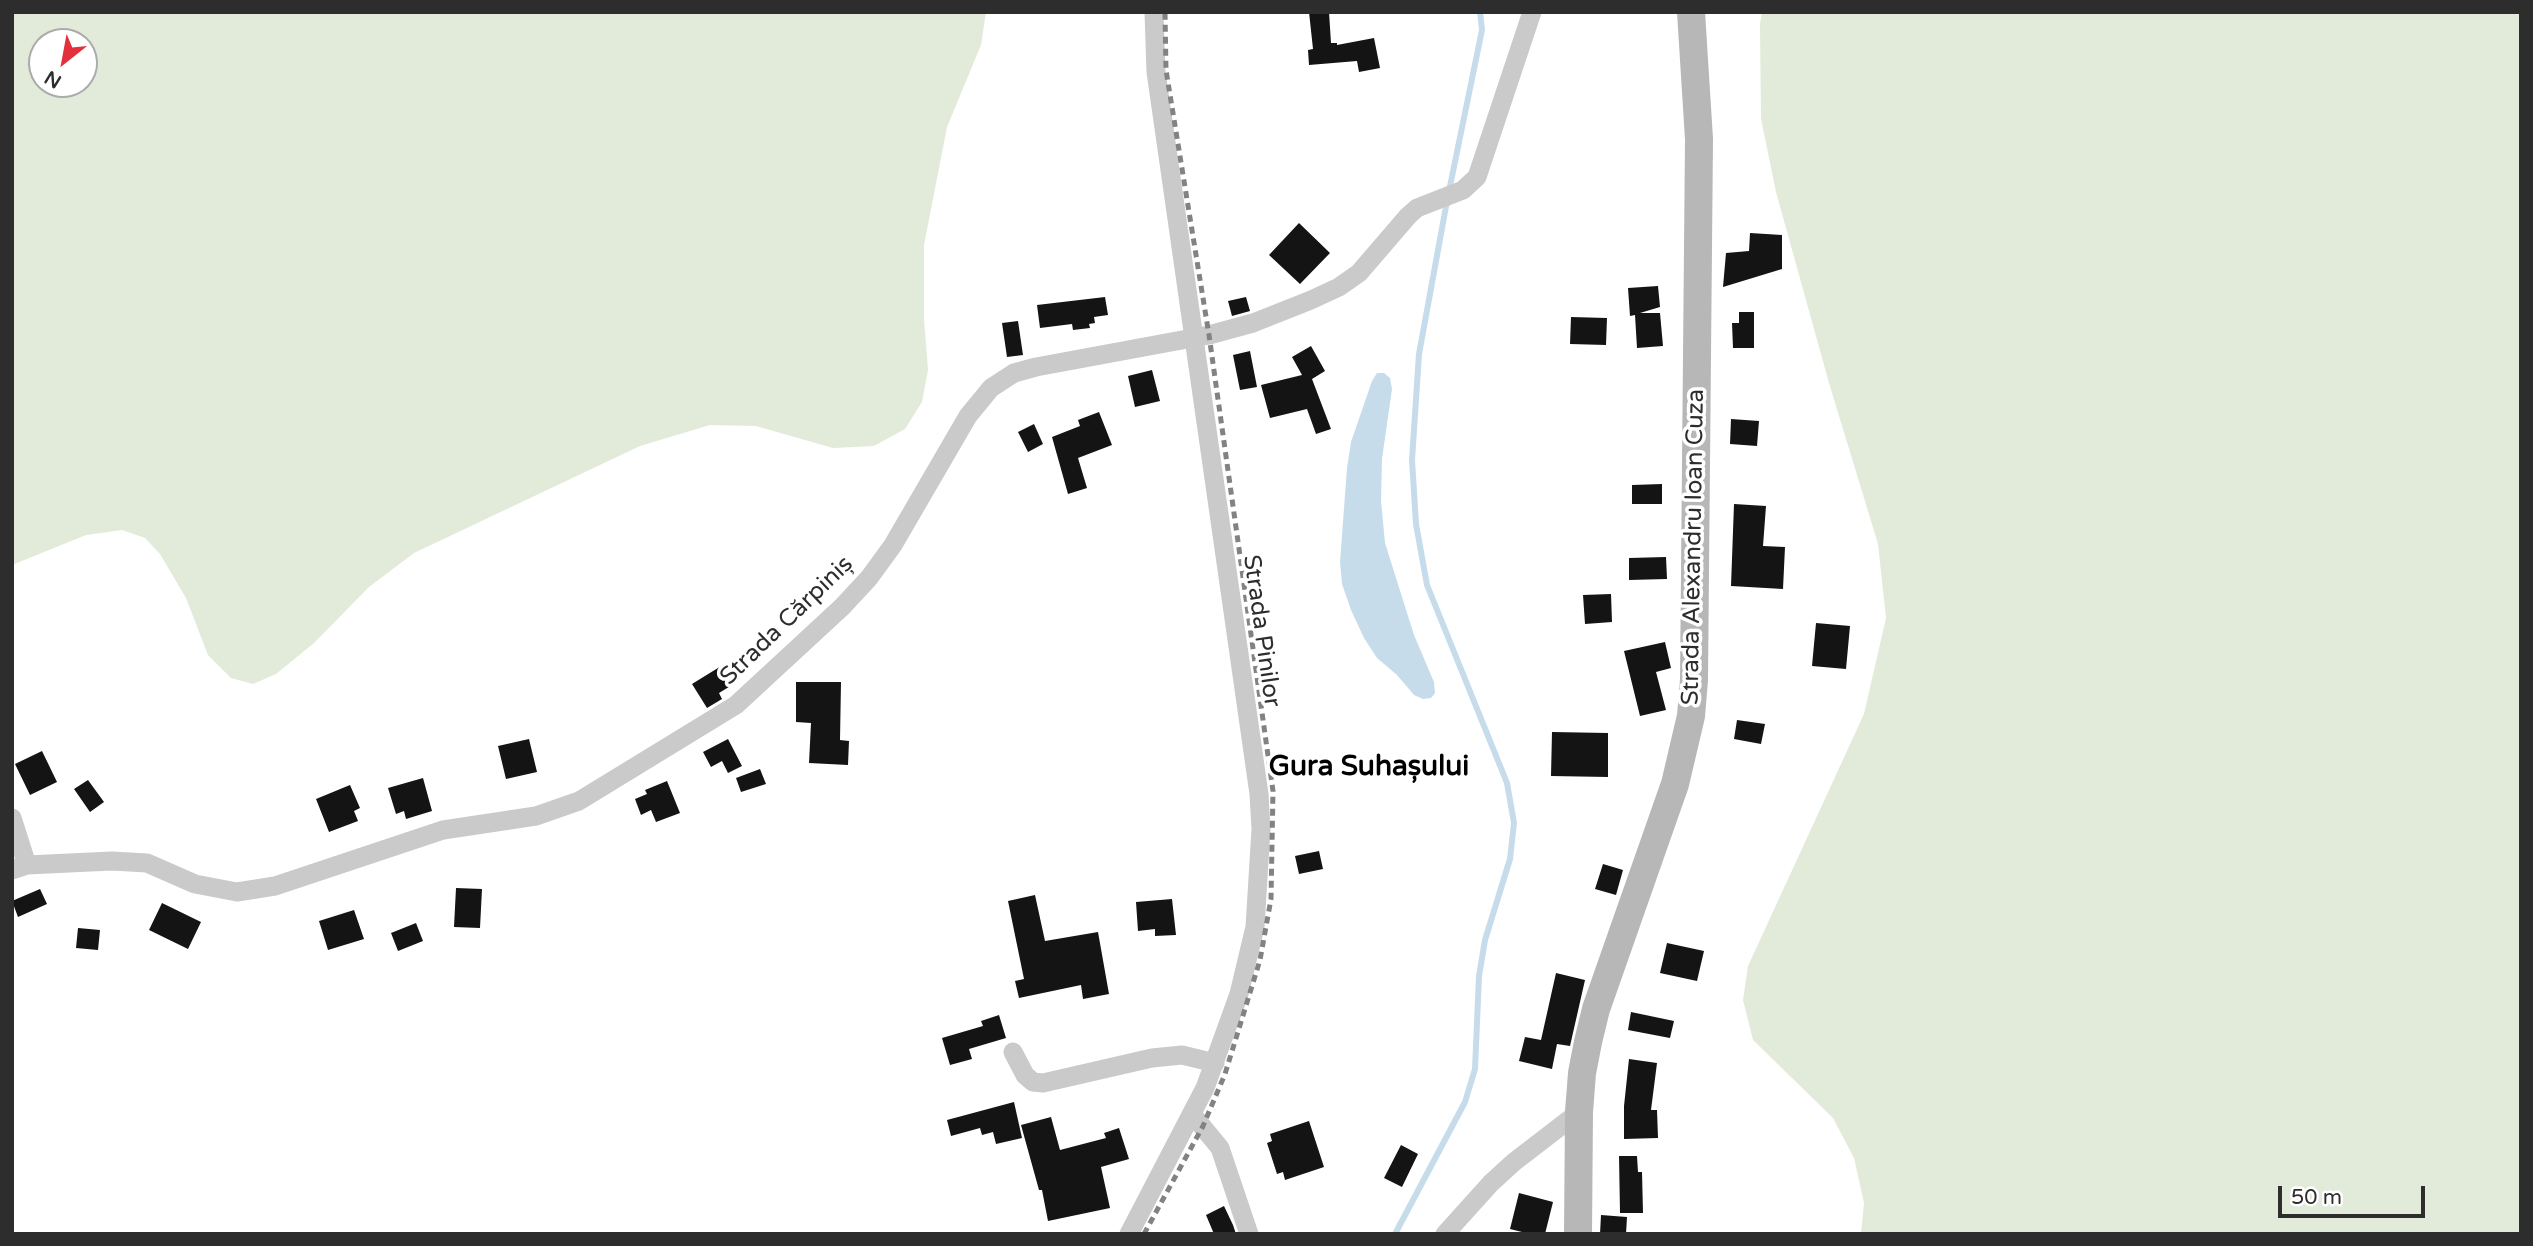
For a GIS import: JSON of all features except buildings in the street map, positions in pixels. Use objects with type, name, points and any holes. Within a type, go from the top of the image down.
[{"type":"main road","name":"Strada Alexandru Ioan Cuza","points":[[1578,1234],[1578,1112],[1581,1073],[1596,1009],[1675,784],[1691,716],[1694,680],[1699,163],[1697,85],[1691,12]]},
{"type":"street","name":"Strada Pinilor","points":[[1129,1234],[1216,1063],[1239,993],[1255,927],[1262,830],[1156,72],[1154,12]]},
{"type":"street","name":"Strada Cărpiniș","points":[[20,867],[113,861],[148,863],[195,884],[237,892],[275,887],[443,830],[536,816],[579,801],[736,705],[842,607],[869,578],[893,545],[968,416],[991,388],[1014,373],[1036,366],[1195,338],[1253,323],[1339,287],[1359,273],[1408,216],[1427,203],[1463,190],[1477,177],[1532,12]]},
{"type":"street","points":[[12,818],[20,867]]},
{"type":"street","points":[[1013,1052],[1025,1075],[1032,1082],[1043,1083],[1152,1058],[1182,1055],[1216,1063]]},
{"type":"street","points":[[1446,1234],[1491,1183],[1578,1112]]},
{"type":"street","points":[[1192,1114],[1220,1148],[1249,1234]]},
{"type":"green space","points":[[12,12],[986,12],[981,45],[947,127],[924,245],[924,319],[928,370],[922,402],[905,429],[874,446],[833,448],[756,426],[710,425],[640,446],[414,553],[369,587],[314,643],[276,674],[253,684],[231,678],[208,655],[186,598],[160,554],[145,538],[122,530],[86,535],[12,565]]},
{"type":"green space","points":[[1762,12],[2521,12],[2521,1234],[1861,1234],[1864,1203],[1854,1158],[1833,1118],[1753,1040],[1743,1000],[1748,966],[1864,714],[1886,618],[1878,544],[1829,383],[1776,192],[1761,119]]},
{"type":"water","points":[[1377,373],[1384,373],[1390,378],[1392,389],[1382,459],[1381,501],[1385,543],[1414,635],[1434,682],[1435,693],[1431,698],[1423,699],[1414,695],[1397,675],[1377,658],[1364,638],[1342,584],[1340,562],[1351,442]]},
{"type":"waterway","points":[[1449,191],[1482,30],[1480,12]]},
{"type":"waterway","points":[[1395,1234],[1465,1102],[1475,1069],[1479,976],[1485,940],[1510,859],[1514,823],[1507,783],[1427,585],[1416,524],[1412,460],[1419,354],[1447,201]]},
{"type":"railway","points":[[1144,1234],[1203,1126],[1225,1074],[1260,960],[1271,899],[1273,791],[1209,335],[1166,70],[1165,12]]},
{"type":"district","name":"Gura Suhașului","points":[[1369,768]]}]
